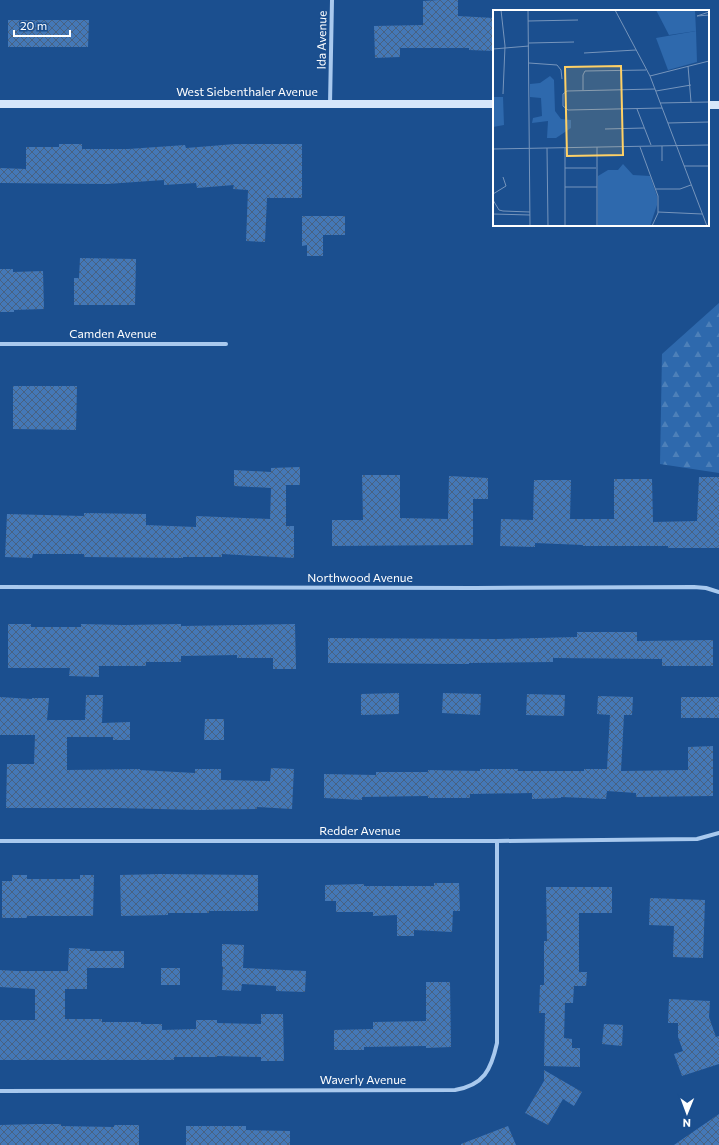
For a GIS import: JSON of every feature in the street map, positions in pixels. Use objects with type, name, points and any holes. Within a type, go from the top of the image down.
[{"type":"main road","name":"West Siebenthaler Avenue","points":[[0,104],[493,104]]},
{"type":"street","name":"Ida Avenue","points":[[330,104],[332,0]]},
{"type":"street","name":"Camden Avenue","points":[[0,344],[226,344]]},
{"type":"street","name":"Northwood Avenue","points":[[0,587],[694,587],[706,588],[719,592]]},
{"type":"street","name":"Redder Avenue","points":[[0,841],[497,841],[697,839],[719,833]]},
{"type":"street","name":"Waverly Avenue","points":[[0,1091],[447,1090],[464,1088],[482,1078],[489,1069],[497,1043],[497,841]]},
{"type":"green space","points":[[719,303],[719,473],[660,464],[662,354]]},
{"type":"building","points":[[458,0],[458,16],[493,18],[493,51],[469,50],[469,48],[400,48],[400,57],[375,58],[374,26],[423,25],[423,1]]},
{"type":"building","points":[[8,20],[89,20],[88,47],[8,47]]},
{"type":"building","points":[[59,144],[82,144],[82,149],[128,149],[185,145],[186,148],[235,144],[302,144],[302,198],[267,198],[265,242],[246,241],[248,190],[233,189],[234,185],[197,188],[196,183],[164,185],[164,180],[107,184],[0,183],[0,168],[26,169],[26,147],[59,147]]},
{"type":"building","points":[[302,216],[345,216],[345,235],[323,235],[323,256],[307,256],[307,245],[302,246]]},
{"type":"building","points":[[80,258],[136,259],[135,305],[74,305],[74,278],[79,278]]},
{"type":"building","points":[[0,269],[13,269],[13,272],[43,271],[44,309],[0,312]]},
{"type":"building","points":[[13,386],[77,386],[76,430],[13,429]]},
{"type":"building","points":[[300,467],[300,485],[286,485],[286,526],[294,526],[294,558],[222,554],[222,557],[183,558],[84,557],[84,554],[33,554],[32,558],[5,557],[7,514],[84,516],[84,513],[146,514],[146,525],[196,527],[196,516],[270,519],[271,488],[234,486],[234,470],[271,472],[271,468]]},
{"type":"building","points":[[362,475],[400,475],[400,518],[448,519],[449,476],[488,478],[488,499],[473,499],[473,545],[332,546],[332,520],[363,520]]},
{"type":"building","points":[[699,477],[719,477],[719,548],[668,548],[668,546],[583,546],[535,543],[535,547],[500,546],[501,519],[533,520],[534,480],[571,480],[570,519],[614,519],[614,479],[652,479],[653,522],[697,521]]},
{"type":"building","points":[[8,624],[31,624],[31,627],[81,627],[81,624],[181,624],[181,626],[295,624],[296,669],[273,669],[273,658],[237,658],[237,655],[181,656],[181,662],[146,662],[146,666],[99,666],[99,677],[69,676],[70,668],[8,668]]},
{"type":"building","points":[[577,632],[637,632],[637,641],[713,640],[713,666],[662,666],[662,659],[553,658],[553,662],[469,664],[328,663],[328,638],[495,639],[577,637]]},
{"type":"building","points":[[399,693],[399,714],[361,715],[361,694]]},
{"type":"building","points":[[443,693],[481,694],[480,715],[442,713]]},
{"type":"building","points":[[527,694],[565,695],[564,716],[526,715]]},
{"type":"building","points":[[86,695],[103,695],[102,723],[130,722],[130,740],[113,740],[113,737],[67,737],[67,770],[140,769],[195,773],[195,769],[221,769],[221,780],[270,781],[271,768],[294,769],[292,809],[257,807],[257,809],[200,810],[6,808],[7,764],[34,764],[35,735],[0,735],[0,697],[32,699],[49,698],[47,720],[85,720]]},
{"type":"building","points":[[598,696],[633,697],[632,715],[624,715],[621,771],[688,770],[688,747],[713,746],[713,796],[636,797],[636,793],[607,791],[606,799],[561,797],[532,799],[532,793],[470,794],[470,798],[428,798],[428,796],[362,797],[362,800],[324,798],[324,774],[376,775],[376,772],[428,772],[428,770],[480,771],[480,769],[518,769],[518,771],[584,771],[584,769],[607,769],[610,715],[597,714]]},
{"type":"building","points":[[681,697],[719,697],[719,718],[681,718]]},
{"type":"building","points":[[205,719],[224,719],[224,740],[204,740]]},
{"type":"building","points":[[12,875],[27,875],[27,879],[80,879],[80,875],[94,875],[93,916],[27,916],[27,918],[2,918],[2,881],[12,881]]},
{"type":"building","points":[[120,875],[258,875],[258,911],[209,911],[209,913],[168,913],[168,915],[121,916]]},
{"type":"building","points":[[434,883],[459,883],[460,911],[453,911],[452,932],[414,930],[414,936],[397,936],[397,915],[373,916],[373,912],[336,912],[336,901],[325,901],[325,885],[364,884],[364,886],[434,886]]},
{"type":"building","points":[[546,887],[612,887],[612,913],[579,913],[579,972],[587,972],[586,986],[574,986],[573,1003],[565,1003],[564,1038],[572,1039],[572,1048],[580,1048],[580,1067],[544,1066],[545,1013],[539,1013],[540,985],[544,985],[544,941],[547,941]]},
{"type":"building","points":[[650,898],[705,900],[703,958],[673,957],[674,926],[649,925]]},
{"type":"building","points":[[222,944],[244,945],[243,968],[306,971],[305,992],[276,991],[276,986],[242,984],[241,991],[222,990]]},
{"type":"building","points":[[69,948],[90,949],[90,951],[124,951],[124,968],[87,968],[87,989],[65,989],[65,1019],[102,1019],[102,1022],[141,1022],[141,1024],[162,1024],[162,1030],[196,1029],[196,1020],[217,1020],[217,1023],[261,1024],[261,1014],[283,1014],[284,1061],[261,1061],[261,1057],[217,1056],[174,1057],[174,1060],[0,1060],[0,1020],[35,1020],[35,989],[0,987],[0,970],[68,971]]},
{"type":"building","points":[[161,968],[180,968],[180,985],[161,985]]},
{"type":"building","points":[[426,982],[450,982],[451,1047],[364,1047],[364,1050],[334,1050],[334,1030],[373,1029],[373,1022],[426,1021]]},
{"type":"building","points":[[669,999],[710,1001],[709,1017],[716,1037],[719,1036],[719,1064],[682,1076],[674,1054],[683,1051],[678,1037],[678,1023],[668,1023]]},
{"type":"building","points":[[604,1024],[623,1025],[622,1046],[602,1044]]},
{"type":"building","points":[[544,1070],[582,1092],[574,1106],[563,1099],[548,1125],[525,1113],[544,1081]]},
{"type":"building","points":[[719,1114],[719,1145],[674,1145]]},
{"type":"building","points":[[36,1124],[114,1127],[114,1125],[139,1125],[139,1145],[0,1145],[0,1125]]},
{"type":"building","points":[[186,1126],[246,1126],[246,1130],[290,1131],[290,1145],[186,1145]]},
{"type":"building","points":[[508,1126],[516,1145],[461,1145],[461,1144]]}]
